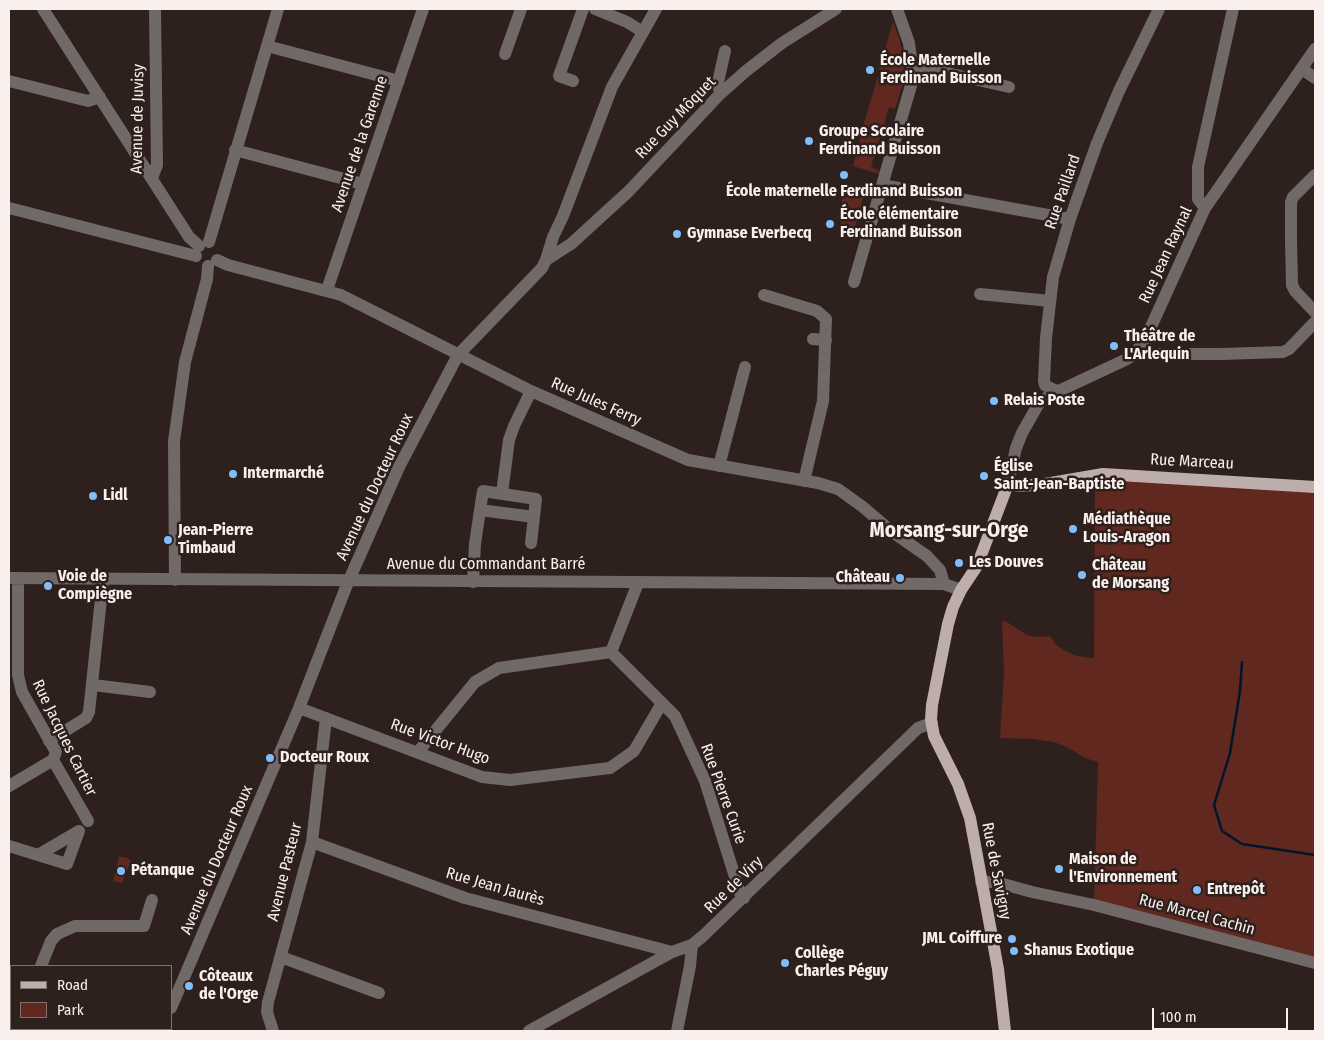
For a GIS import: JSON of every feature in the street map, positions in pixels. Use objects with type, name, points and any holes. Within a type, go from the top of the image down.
[{"type":"main road","name":"Rue Marceau","points":[[1008,484],[1020,486],[1037,485],[1102,474],[1315,487]]},
{"type":"main road","name":"Rue Jean Raynal","points":[[932,723],[932,706],[953,607],[977,566],[1008,484]]},
{"type":"main road","name":"Rue de Savigny","points":[[932,723],[934,736],[958,784],[968,811],[1000,979],[1005,1031]]},
{"type":"street","points":[[43,9],[152,178]]},
{"type":"street","name":"Avenue de Juvisy","points":[[155,9],[157,165],[152,178],[189,237],[201,248]]},
{"type":"street","points":[[212,263],[201,264],[201,248],[235,150],[278,9]]},
{"type":"street","name":"Avenue de la Garenne","points":[[327,290],[424,9]]},
{"type":"street","points":[[505,54],[521,9]]},
{"type":"street","points":[[573,81],[559,76],[583,9]]},
{"type":"street","points":[[595,9],[627,22],[643,32]]},
{"type":"street","name":"Avenue du Docteur Roux","points":[[172,1006],[399,467],[458,355],[542,268],[612,87],[656,9]]},
{"type":"street","name":"Rue Guy Môquet","points":[[546,260],[579,236],[644,175],[720,94],[774,48],[836,9]]},
{"type":"street","points":[[854,282],[912,82],[913,67],[909,42],[897,9]]},
{"type":"street","name":"Rue Paillard","points":[[1057,391],[1050,388],[1044,381],[1046,338],[1053,277],[1070,219],[1097,143],[1119,90],[1160,9]]},
{"type":"street","points":[[1205,208],[1198,199],[1198,167],[1233,9]]},
{"type":"street","points":[[268,46],[399,81]]},
{"type":"street","name":"Rue Jean Raynal","points":[[1008,484],[1016,448],[1039,403],[1057,391],[1125,360],[1140,347],[1205,208],[1315,48]]},
{"type":"street","points":[[720,94],[718,82],[725,51]]},
{"type":"street","points":[[913,67],[926,68],[1009,87]]},
{"type":"street","points":[[1302,69],[1315,78]]},
{"type":"street","points":[[9,81],[88,101],[100,97]]},
{"type":"street","points":[[235,150],[363,184]]},
{"type":"street","points":[[1315,175],[1293,197],[1291,202],[1292,285],[1295,291],[1315,312]]},
{"type":"street","points":[[882,185],[1070,219]]},
{"type":"street","points":[[9,208],[201,248],[213,244],[218,249],[219,253],[212,263],[207,279],[185,362],[174,441],[175,580]]},
{"type":"street","name":"Rue Jules Ferry","points":[[212,263],[228,265],[341,295],[531,391],[688,460],[804,480],[838,489],[891,531],[922,552],[940,570],[944,584]]},
{"type":"street","points":[[980,294],[1050,301]]},
{"type":"street","points":[[764,295],[821,314],[826,319],[824,401],[804,480]]},
{"type":"street","points":[[1140,347],[1146,352],[1154,354],[1283,352],[1289,349],[1315,322]]},
{"type":"street","points":[[812,339],[826,340]]},
{"type":"street","points":[[719,466],[745,367]]},
{"type":"street","points":[[502,493],[509,440],[531,391]]},
{"type":"street","points":[[473,582],[475,544],[483,491],[536,499],[531,543]]},
{"type":"street","points":[[480,510],[534,517]]},
{"type":"street","name":"Avenue du Commandant Barré","points":[[13,578],[944,584],[962,590]]},
{"type":"street","name":"Rue Jacques Cartier","points":[[13,578],[19,683],[24,698],[56,752],[54,760],[88,821]]},
{"type":"street","points":[[49,741],[86,718],[91,706],[104,580]]},
{"type":"street","points":[[418,752],[475,682],[499,668],[611,652],[638,582]]},
{"type":"street","name":"Rue Pierre Curie","points":[[611,652],[675,716],[705,781],[740,893],[744,898]]},
{"type":"street","points":[[93,685],[150,692]]},
{"type":"street","name":"Rue Victor Hugo","points":[[299,708],[482,777],[510,780],[610,768],[634,751],[662,703]]},
{"type":"street","name":"Avenue Pasteur","points":[[273,1031],[270,1024],[268,1007],[312,842],[326,718]]},
{"type":"street","name":"Rue de Viry","points":[[529,1031],[672,952],[692,945],[744,898],[918,728],[932,723]]},
{"type":"street","points":[[9,786],[54,760]]},
{"type":"street","name":"Rue Jean Jaurès","points":[[312,842],[465,898],[672,952]]},
{"type":"street","points":[[9,846],[38,855]]},
{"type":"street","name":"Rue Marcel Cachin","points":[[982,882],[996,882],[1032,892],[1094,905],[1315,963]]},
{"type":"street","points":[[41,965],[51,941],[57,934],[75,926],[144,926],[152,900]]},
{"type":"street","points":[[677,1031],[690,966],[692,945]]},
{"type":"street","points":[[281,957],[379,993]]},
{"type":"green space","points":[[893,22],[904,58],[904,78],[879,70]]},
{"type":"green space","points":[[878,76],[903,83],[895,109],[889,107],[882,133],[863,126]]},
{"type":"green space","points":[[862,132],[880,137],[871,167],[880,171],[879,174],[853,166]]},
{"type":"green space","points":[[846,188],[864,194],[855,227],[841,224],[837,217]]},
{"type":"green space","points":[[1130,479],[1315,491],[1315,963],[1094,905],[1098,762],[1085,758],[1069,748],[1054,742],[1000,738],[1004,674],[1002,621],[1007,622],[1027,635],[1036,637],[1050,636],[1056,645],[1077,656],[1094,658],[1095,480]]},
{"type":"green space","name":"Pétanque","points":[[119,857],[126,857],[131,861],[122,883],[113,881]]},
{"type":"waterway","points":[[1242,662],[1240,691],[1230,753],[1214,805],[1222,831],[1242,844],[1315,855]]},
{"type":"place","name":"École Maternelle Ferdinand Buisson","points":[[870,70]]},
{"type":"place","name":"Groupe Scolaire Ferdinand Buisson","points":[[809,141]]},
{"type":"place","name":"École maternelle Ferdinand Buisson","points":[[844,175]]},
{"type":"place","name":"École élémentaire Ferdinand Buisson","points":[[830,224]]},
{"type":"place","name":"Gymnase Everbecq","points":[[677,234]]},
{"type":"place","name":"Théâtre de L'Arlequin","points":[[1114,346]]},
{"type":"place","name":"Relais Poste","points":[[994,401]]},
{"type":"place","name":"Intermarché","points":[[233,474]]},
{"type":"place","name":"Église Saint-Jean-Baptiste","points":[[984,476]]},
{"type":"place","name":"Lidl","points":[[93,496]]},
{"type":"place","name":"Médiathèque Louis-Aragon","points":[[1073,529]]},
{"type":"place","name":"Jean-Pierre Timbaud","points":[[168,540]]},
{"type":"place","name":"Les Douves","points":[[959,563]]},
{"type":"place","name":"Château de Morsang","points":[[1082,575]]},
{"type":"place","name":"Château","points":[[900,578]]},
{"type":"place","name":"Voie de Compiègne","points":[[48,586]]},
{"type":"place","name":"Docteur Roux","points":[[270,758]]},
{"type":"place","name":"Maison de l'Environnement","points":[[1059,869]]},
{"type":"place","name":"Pétanque","points":[[121,871]]},
{"type":"place","name":"Entrepôt","points":[[1197,890]]},
{"type":"place","name":"JML Coiffure","points":[[1012,939]]},
{"type":"place","name":"Shanus Exotique","points":[[1014,951]]},
{"type":"place","name":"Collège Charles Péguy","points":[[785,963]]},
{"type":"place","name":"Côteaux de l'Orge","points":[[189,986]]},
{"type":"district","name":"Morsang-sur-Orge","points":[[949,531]]}]
